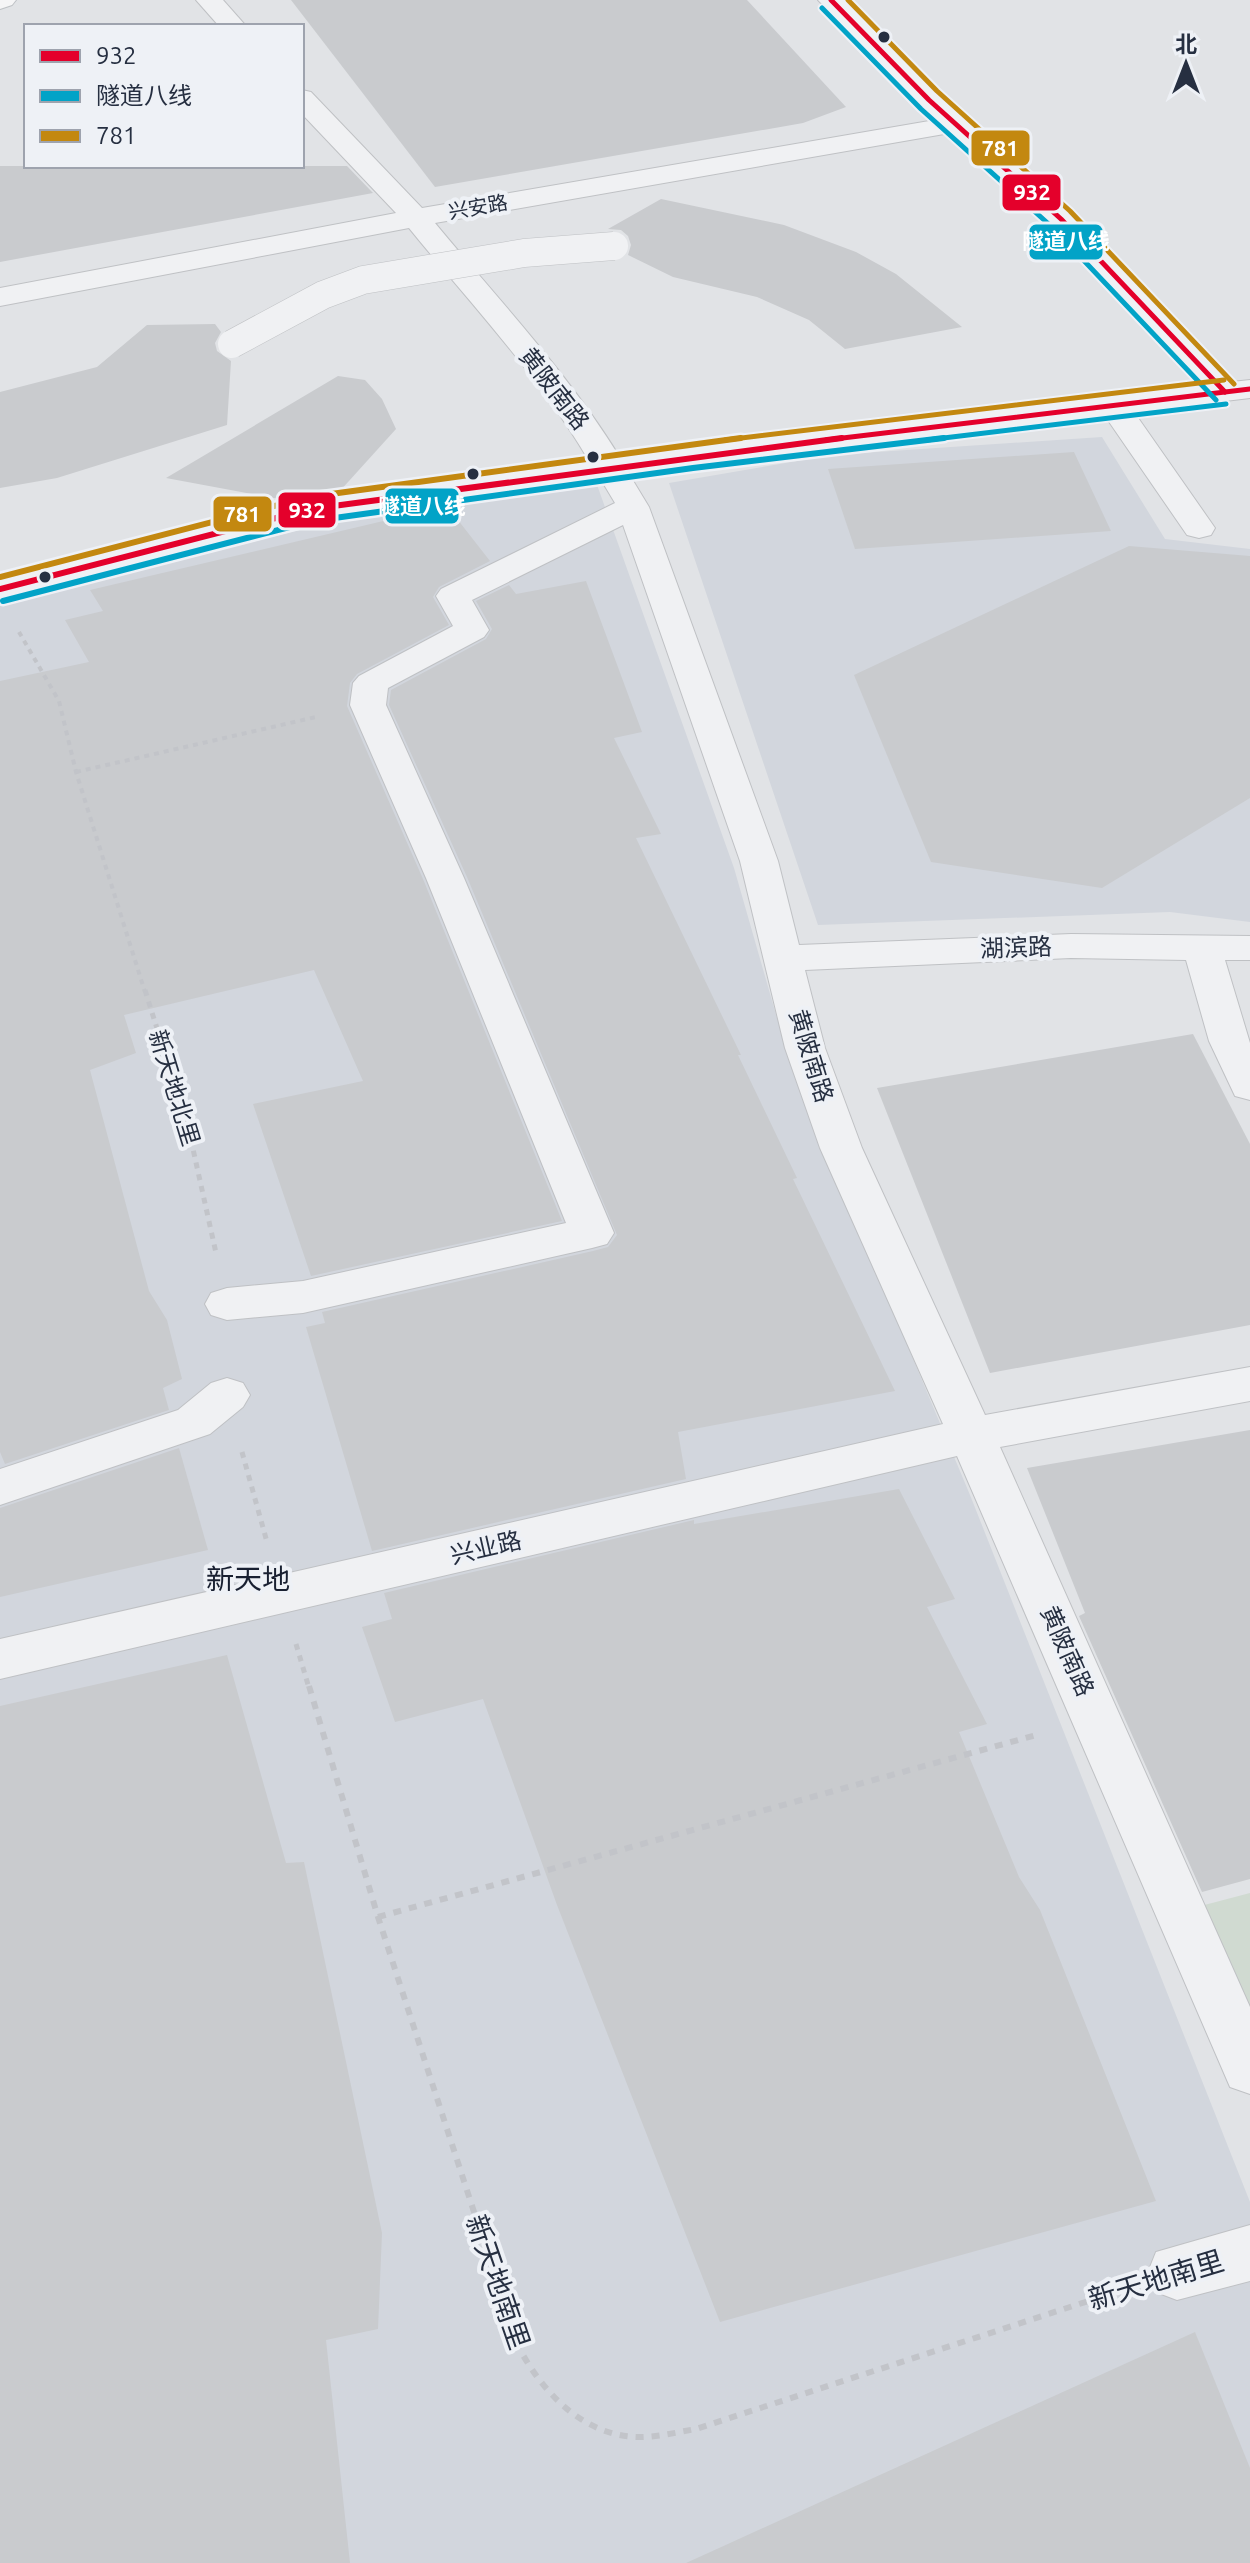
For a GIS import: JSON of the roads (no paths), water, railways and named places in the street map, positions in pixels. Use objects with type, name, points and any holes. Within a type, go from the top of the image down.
[{"type":"street","points":[[209,0],[231,24]]},
{"type":"street","points":[[831,0],[1238,391]]},
{"type":"street","name":"黄陂南路","points":[[304,100],[416,218],[536,365],[590,435],[633,507],[759,861],[805,1048],[841,1148],[1250,2069]]},
{"type":"street","name":"兴安路","points":[[0,297],[416,218],[957,124]]},
{"type":"street","points":[[232,344],[323,295],[363,280],[524,253],[614,246]]},
{"type":"street","points":[[0,589],[311,509],[610,468],[1238,391]]},
{"type":"street","points":[[1113,405],[1199,528]]},
{"type":"street","points":[[227,1304],[303,1297],[592,1233],[445,878],[368,705],[371,683],[472,630],[453,596],[633,507]]},
{"type":"street","name":"湖滨路","points":[[783,958],[1071,946],[1250,948]]},
{"type":"street","points":[[1202,947],[1229,1041],[1250,1086]]},
{"type":"street","name":"兴业路","points":[[0,1659],[971,1435],[1250,1384]]},
{"type":"street","points":[[0,1487],[194,1422],[227,1395]]},
{"type":"street","name":"新天地南里","points":[[1177,2272],[1250,2253]]},
{"type":"district","name":"新天地","points":[[248,1579]]}]
